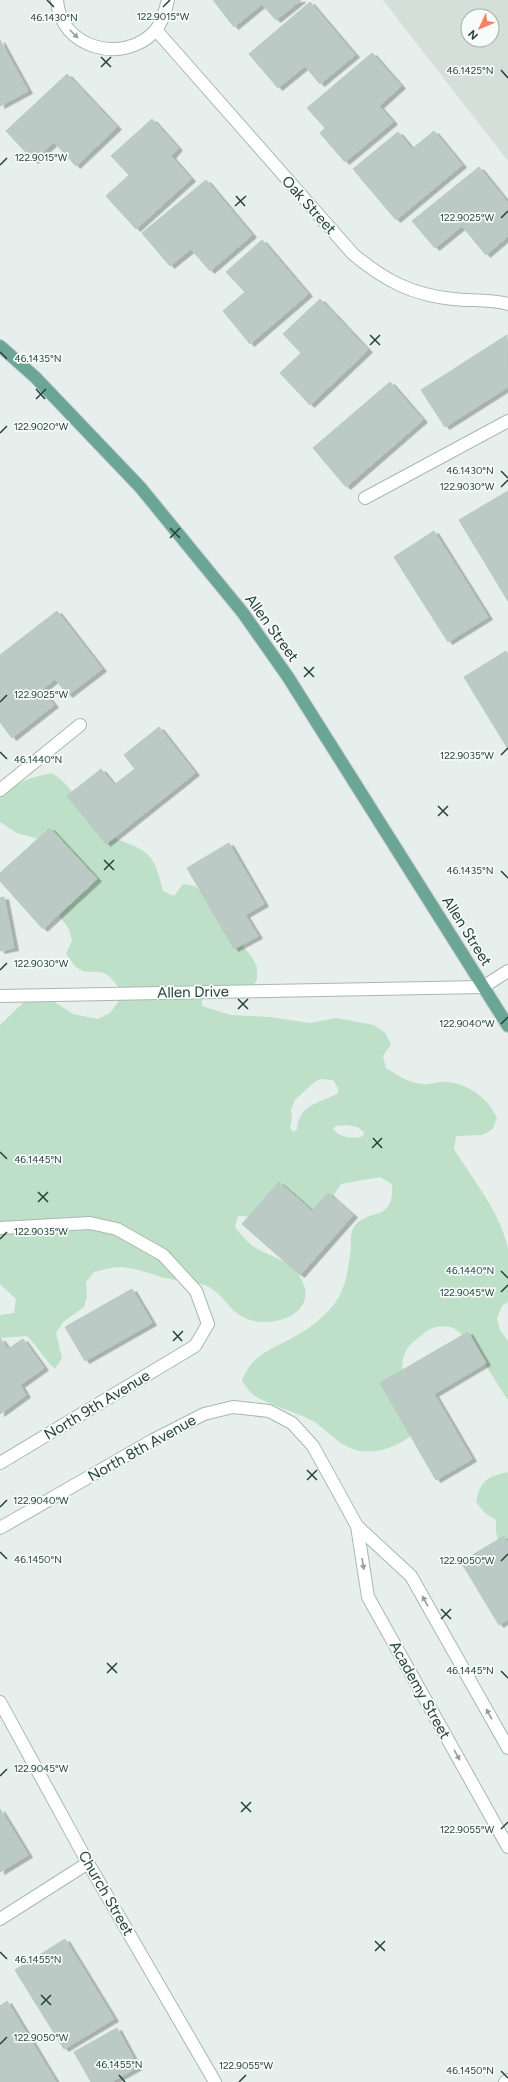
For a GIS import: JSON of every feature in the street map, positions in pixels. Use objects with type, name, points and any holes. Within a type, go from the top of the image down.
[{"type":"main road","name":"Allen Street","points":[[0,346],[40,382],[140,487],[243,613],[288,677],[508,1026]]},
{"type":"street","points":[[57,0],[63,22],[75,36],[90,46],[107,50],[125,49],[142,42],[156,30],[164,16],[168,0]]},
{"type":"street","name":"Oak Street","points":[[156,30],[353,254],[376,273],[402,286],[429,295],[508,304]]},
{"type":"street","points":[[365,498],[508,421]]},
{"type":"street","points":[[0,790],[80,726]]},
{"type":"street","points":[[483,987],[508,971]]},
{"type":"street","name":"Allen Drive","points":[[0,996],[483,987]]},
{"type":"street","name":"North 9th Avenue","points":[[0,1228],[90,1223],[117,1229],[163,1255],[196,1291],[208,1324],[195,1346],[0,1463]]},
{"type":"street","name":"North 8th Avenue","points":[[0,1528],[153,1440],[204,1414],[233,1407],[269,1411],[292,1423]]},
{"type":"street","name":"Academy Street","points":[[292,1423],[313,1446],[357,1526],[411,1576],[508,1748]]},
{"type":"street","name":"Academy Street","points":[[357,1526],[368,1597],[508,1847]]},
{"type":"street","name":"Church Street","points":[[0,1702],[88,1863],[215,2082]]},
{"type":"street","points":[[0,1919],[88,1863]]},
{"type":"shaded area","points":[[383,0],[508,0],[508,161]]},
{"type":"green space","points":[[52,773],[67,786],[95,824],[102,831],[145,852],[150,857],[157,869],[163,891],[174,896],[183,884],[195,886],[204,895],[227,927],[252,957],[257,967],[257,980],[249,991],[210,996],[202,999],[202,1006],[231,1015],[270,1017],[310,1023],[336,1018],[374,1025],[385,1033],[391,1044],[383,1056],[386,1068],[412,1082],[425,1084],[444,1082],[455,1083],[477,1093],[488,1104],[497,1118],[493,1129],[482,1135],[456,1136],[454,1149],[486,1197],[500,1223],[508,1249],[508,1302],[502,1306],[497,1318],[500,1330],[508,1341],[508,1400],[468,1341],[455,1329],[443,1326],[435,1327],[427,1331],[410,1345],[405,1354],[402,1364],[405,1387],[419,1429],[403,1441],[385,1449],[365,1451],[356,1450],[346,1446],[312,1421],[270,1404],[257,1397],[251,1393],[242,1381],[251,1364],[265,1352],[311,1326],[330,1309],[340,1295],[349,1264],[353,1229],[358,1222],[384,1210],[389,1205],[392,1197],[392,1184],[380,1177],[341,1184],[334,1195],[335,1208],[327,1220],[238,1216],[235,1227],[246,1240],[254,1247],[289,1265],[298,1274],[304,1286],[305,1296],[303,1305],[296,1312],[287,1317],[277,1321],[265,1322],[246,1319],[234,1311],[215,1291],[209,1287],[164,1278],[134,1269],[118,1267],[94,1272],[86,1282],[87,1296],[84,1307],[63,1322],[56,1333],[62,1358],[55,1369],[27,1336],[0,1338],[0,1315],[14,1313],[16,1299],[0,1284],[0,1025],[26,1000],[50,999],[73,1014],[98,1019],[110,1013],[118,1002],[118,987],[110,977],[104,973],[83,971],[72,963],[66,953],[72,941],[69,929],[52,906],[56,844],[17,833],[0,822],[0,797],[18,784]],"holes":[[[320,1079],[333,1080],[338,1088],[338,1093],[306,1109],[302,1114],[297,1130],[293,1132],[290,1128],[292,1119],[291,1109],[295,1100],[312,1084]],[[347,1125],[357,1127],[364,1132],[363,1136],[355,1138],[347,1137],[339,1134],[333,1129],[336,1126]]]},
{"type":"green space","points":[[508,1472],[508,1552],[499,1542],[496,1530],[496,1520],[485,1513],[476,1502],[480,1489],[486,1481],[495,1475]]},
{"type":"building","points":[[213,0],[301,0],[276,20],[262,4],[234,27]]},
{"type":"building","points":[[310,2],[355,55],[320,84],[305,66],[278,88],[249,54]]},
{"type":"building","points":[[0,40],[28,91],[0,106]]},
{"type":"building","points":[[372,53],[401,86],[379,106],[393,122],[345,162],[320,133],[325,128],[307,108]]},
{"type":"building","points":[[67,74],[117,127],[76,166],[54,142],[34,161],[6,131]]},
{"type":"building","points":[[152,119],[178,148],[171,156],[191,179],[136,229],[106,196],[129,175],[111,156]]},
{"type":"building","points":[[434,131],[462,165],[396,220],[353,169],[398,132],[412,149]]},
{"type":"building","points":[[479,167],[508,203],[508,236],[486,255],[462,226],[435,248],[412,221]]},
{"type":"building","points":[[206,180],[252,235],[210,271],[191,249],[170,266],[142,233]]},
{"type":"building","points":[[262,240],[308,294],[250,344],[223,311],[245,292],[226,272]]},
{"type":"building","points":[[320,299],[368,350],[310,405],[280,373],[301,353],[283,334]]},
{"type":"building","points":[[507,335],[508,387],[445,427],[421,390]]},
{"type":"building","points":[[390,382],[423,420],[346,487],[313,448]]},
{"type":"building","points":[[508,491],[508,601],[459,520]]},
{"type":"building","points":[[434,531],[488,617],[448,642],[394,557]]},
{"type":"building","points":[[57,611],[102,669],[68,695],[55,679],[42,690],[54,705],[12,738],[0,722],[0,655]]},
{"type":"building","points":[[506,651],[508,654],[508,749],[464,677]]},
{"type":"building","points":[[159,727],[195,773],[106,844],[67,796],[101,769],[114,785],[135,769],[124,755]]},
{"type":"building","points":[[50,828],[97,879],[43,929],[0,881],[0,873]]},
{"type":"building","points":[[229,843],[264,904],[245,915],[258,936],[234,949],[187,868]]},
{"type":"building","points":[[4,897],[14,948],[0,951],[0,898]]},
{"type":"building","points":[[279,1182],[312,1211],[328,1193],[353,1215],[300,1275],[242,1224]]},
{"type":"building","points":[[132,1289],[152,1323],[85,1361],[65,1327]]},
{"type":"building","points":[[468,1332],[486,1363],[434,1394],[472,1459],[436,1480],[380,1383]]},
{"type":"building","points":[[0,1338],[8,1349],[23,1339],[44,1368],[20,1385],[26,1395],[0,1414]]},
{"type":"building","points":[[504,1536],[508,1542],[508,1619],[499,1625],[461,1562]]},
{"type":"building","points":[[0,1809],[28,1855],[0,1872]]},
{"type":"building","points":[[65,1939],[114,2019],[64,2049],[15,1970]]},
{"type":"building","points":[[7,2001],[56,2082],[0,2082],[0,2006]]},
{"type":"building","points":[[117,2028],[138,2067],[111,2082],[91,2082],[74,2052]]}]
